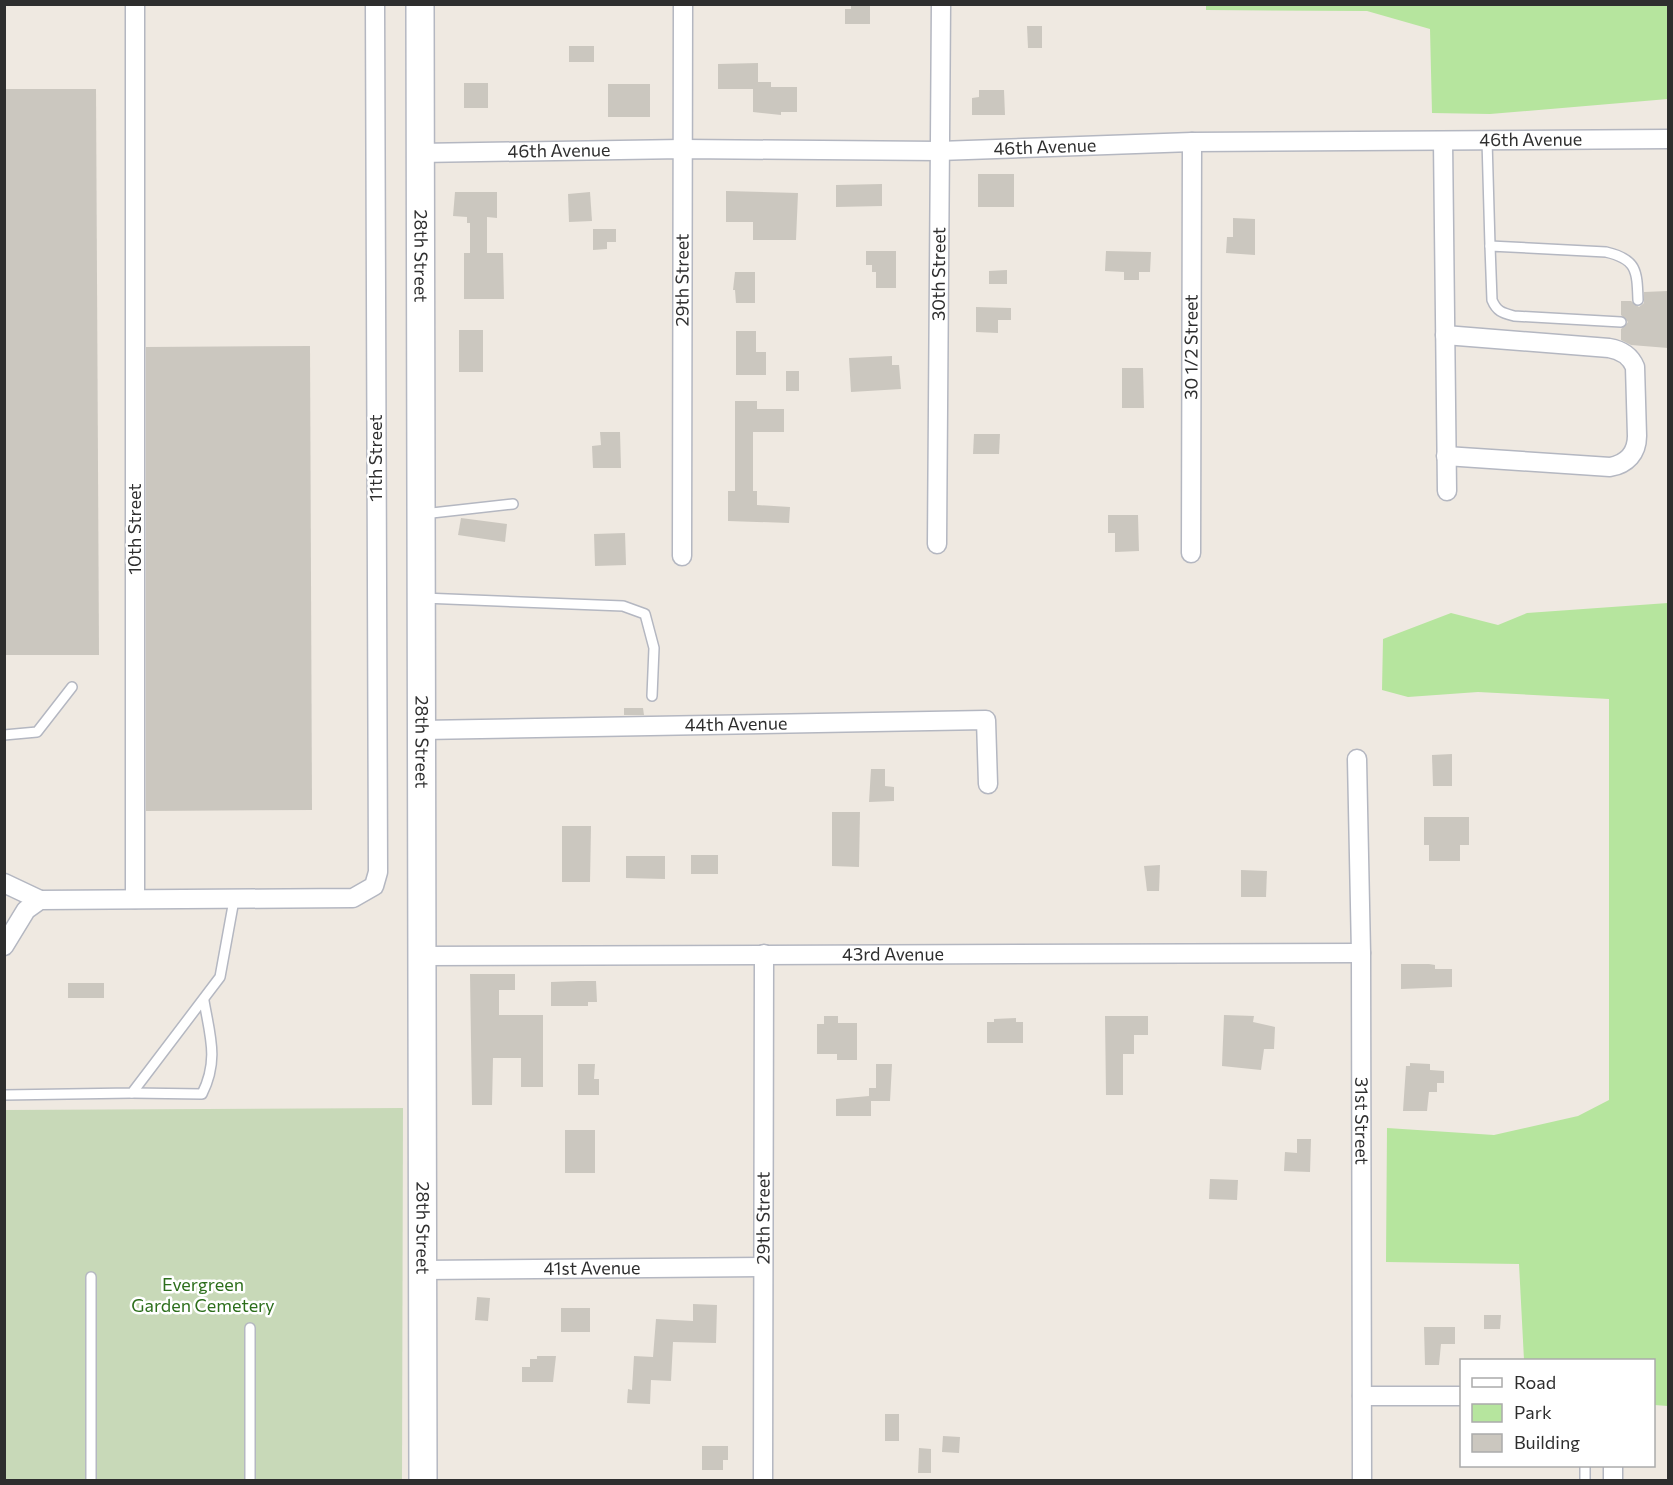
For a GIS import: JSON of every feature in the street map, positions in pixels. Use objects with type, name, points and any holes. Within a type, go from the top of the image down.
[{"type":"main road","name":"28th Street","points":[[420,4],[423,1480]]},
{"type":"street","name":"10th Street","points":[[135,4],[135,899]]},
{"type":"street","name":"11th Street","points":[[234,900],[353,898],[374,886],[378,872],[375,4]]},
{"type":"street","name":"29th Street","points":[[682,556],[683,4]]},
{"type":"street","name":"30th Street","points":[[937,544],[941,4]]},
{"type":"street","name":"46th Avenue","points":[[419,153],[683,149],[939,151],[1192,142],[1668,139]]},
{"type":"street","points":[[1443,141],[1447,492]]},
{"type":"street","name":"30 1/2 Street","points":[[1191,553],[1192,142]]},
{"type":"street","points":[[1445,335],[1609,348],[1621,351],[1630,358],[1635,367],[1637,436],[1637,444],[1630,458],[1610,467],[1446,456]]},
{"type":"street","name":"44th Avenue","points":[[422,730],[986,720],[988,784]]},
{"type":"street","name":"31st Street","points":[[1357,759],[1361,953],[1362,1480]]},
{"type":"street","points":[[4,884],[40,900],[234,900]]},
{"type":"street","points":[[4,946],[26,910],[40,900]]},
{"type":"street","name":"43rd Avenue","points":[[423,956],[1361,953]]},
{"type":"street","name":"29th Street","points":[[763,1480],[764,954]]},
{"type":"street","name":"41st Avenue","points":[[422,1270],[762,1267]]},
{"type":"street","points":[[1362,1396],[1460,1396]]},
{"type":"lane","points":[[1487,140],[1492,300],[1496,309],[1514,316],[1621,322]]},
{"type":"lane","points":[[1490,246],[1606,252],[1624,256],[1634,267],[1638,300]]},
{"type":"lane","points":[[421,514],[513,504]]},
{"type":"lane","points":[[421,598],[623,606],[645,614],[654,648],[652,696]]},
{"type":"lane","points":[[4,735],[37,732],[72,687]]},
{"type":"lane","points":[[132,1093],[220,977],[234,900]]},
{"type":"lane","points":[[4,1095],[202,1094],[210,1078],[214,1057],[204,1001]]},
{"type":"lane","points":[[91,1276],[91,1480]]},
{"type":"lane","points":[[250,1328],[250,1480]]},
{"type":"green space","points":[[1206,5],[1668,5],[1668,99],[1490,114],[1432,113],[1430,29],[1367,11],[1206,10]]},
{"type":"green space","points":[[1668,603],[1668,1406],[1655,1405],[1655,1359],[1524,1359],[1519,1264],[1386,1262],[1387,1128],[1494,1135],[1578,1116],[1609,1100],[1609,699],[1478,692],[1408,697],[1382,690],[1383,639],[1451,613],[1498,625],[1527,613]]},
{"type":"green space","name":"Evergreen Garden Cemetery","points":[[403,1108],[402,1480],[5,1480],[4,1110]]},
{"type":"building","points":[[851,6],[870,6],[870,24],[845,24],[845,9],[851,9]]},
{"type":"building","points":[[1027,26],[1042,26],[1042,48],[1028,48]]},
{"type":"building","points":[[569,46],[594,46],[594,62],[569,62]]},
{"type":"building","points":[[758,63],[758,82],[771,82],[771,87],[797,87],[797,112],[781,112],[781,115],[753,112],[753,89],[718,89],[718,64]]},
{"type":"building","points":[[464,83],[488,83],[488,108],[464,108]]},
{"type":"building","points":[[608,84],[650,84],[650,117],[608,117]]},
{"type":"building","points":[[4,89],[96,89],[99,655],[4,655]]},
{"type":"building","points":[[979,90],[1004,90],[1005,115],[972,115],[972,98],[979,97]]},
{"type":"building","points":[[978,174],[1014,174],[1014,207],[978,207]]},
{"type":"building","points":[[882,184],[882,206],[836,207],[836,185]]},
{"type":"building","points":[[726,191],[798,193],[796,240],[753,240],[753,222],[726,222]]},
{"type":"building","points":[[455,192],[497,192],[497,218],[487,217],[487,253],[503,253],[504,299],[464,299],[464,253],[470,253],[470,223],[467,223],[467,217],[453,216]]},
{"type":"building","points":[[590,192],[592,221],[569,222],[568,194]]},
{"type":"building","points":[[1233,218],[1255,219],[1255,255],[1226,253],[1227,237],[1233,237]]},
{"type":"building","points":[[593,229],[616,229],[616,242],[607,242],[607,249],[593,250]]},
{"type":"building","points":[[866,251],[896,251],[896,288],[876,288],[876,272],[872,272],[872,265],[866,265]]},
{"type":"building","points":[[1106,251],[1151,252],[1150,272],[1139,272],[1139,280],[1124,280],[1124,272],[1105,271]]},
{"type":"building","points":[[1007,270],[1007,284],[989,284],[989,271]]},
{"type":"building","points":[[735,272],[755,272],[755,303],[736,303],[735,290],[733,290]]},
{"type":"building","points":[[1668,291],[1668,348],[1631,345],[1621,340],[1621,329],[1628,322],[1621,315],[1621,301],[1631,301],[1639,307],[1644,303],[1644,292]]},
{"type":"building","points":[[976,307],[1011,308],[1011,320],[998,320],[998,333],[976,332]]},
{"type":"building","points":[[459,330],[483,330],[483,372],[459,372]]},
{"type":"building","points":[[736,331],[756,331],[756,352],[766,352],[766,375],[736,375]]},
{"type":"building","points":[[310,346],[312,810],[146,811],[146,347]]},
{"type":"building","points":[[892,356],[892,365],[899,365],[901,389],[851,392],[849,358]]},
{"type":"building","points":[[1122,368],[1143,368],[1144,408],[1122,408]]},
{"type":"building","points":[[786,371],[799,371],[799,391],[786,391]]},
{"type":"building","points":[[735,401],[757,401],[757,409],[784,409],[784,432],[753,432],[753,491],[757,491],[757,505],[790,507],[789,523],[728,521],[728,491],[735,491]]},
{"type":"building","points":[[600,432],[620,432],[621,468],[593,468],[592,446],[601,445]]},
{"type":"building","points":[[974,434],[1000,434],[999,454],[973,454]]},
{"type":"building","points":[[1108,515],[1138,515],[1139,551],[1115,552],[1115,533],[1108,533]]},
{"type":"building","points":[[461,518],[507,524],[505,542],[458,535]]},
{"type":"building","points":[[625,533],[626,565],[595,566],[594,534]]},
{"type":"building","points":[[624,708],[643,708],[644,715],[624,715]]},
{"type":"building","points":[[1452,754],[1452,786],[1433,786],[1432,755]]},
{"type":"building","points":[[871,769],[885,769],[885,786],[894,787],[894,801],[869,802]]},
{"type":"building","points":[[832,812],[860,812],[859,867],[832,866]]},
{"type":"building","points":[[1424,817],[1469,817],[1469,845],[1460,845],[1460,861],[1429,861],[1429,845],[1424,845]]},
{"type":"building","points":[[562,826],[591,826],[590,882],[562,882]]},
{"type":"building","points":[[691,855],[718,855],[718,874],[691,874]]},
{"type":"building","points":[[626,856],[665,856],[665,879],[626,878]]},
{"type":"building","points":[[1160,865],[1159,891],[1147,891],[1144,866]]},
{"type":"building","points":[[1241,870],[1267,871],[1266,897],[1241,897]]},
{"type":"building","points":[[1401,964],[1429,964],[1435,965],[1435,969],[1452,969],[1452,987],[1401,989]]},
{"type":"building","points":[[470,974],[515,974],[515,990],[499,990],[499,1015],[543,1015],[543,1087],[521,1087],[521,1058],[493,1058],[492,1105],[472,1105]]},
{"type":"building","points":[[596,981],[597,1002],[588,1002],[588,1006],[551,1006],[551,982]]},
{"type":"building","points":[[68,983],[104,983],[104,998],[68,998]]},
{"type":"building","points":[[1224,1015],[1254,1016],[1253,1022],[1275,1027],[1274,1049],[1264,1049],[1261,1070],[1222,1066]]},
{"type":"building","points":[[824,1016],[838,1016],[838,1023],[857,1023],[857,1060],[837,1060],[837,1054],[817,1054],[817,1024],[824,1024]]},
{"type":"building","points":[[1105,1016],[1148,1016],[1148,1035],[1134,1035],[1134,1054],[1123,1054],[1123,1095],[1106,1095]]},
{"type":"building","points":[[1016,1018],[1016,1022],[1023,1022],[1023,1043],[987,1043],[987,1022],[994,1022],[994,1019]]},
{"type":"building","points":[[1410,1063],[1430,1064],[1430,1070],[1444,1071],[1444,1083],[1437,1083],[1437,1092],[1429,1092],[1427,1111],[1403,1111],[1406,1066],[1410,1066]]},
{"type":"building","points":[[578,1064],[595,1064],[594,1079],[599,1079],[599,1095],[578,1095]]},
{"type":"building","points":[[876,1064],[892,1064],[890,1101],[871,1101],[871,1116],[836,1116],[836,1099],[869,1096],[869,1088],[876,1088]]},
{"type":"building","points":[[565,1130],[595,1130],[595,1173],[565,1173]]},
{"type":"building","points":[[1297,1139],[1311,1139],[1310,1172],[1284,1171],[1285,1152],[1297,1153]]},
{"type":"building","points":[[1210,1179],[1238,1180],[1237,1200],[1209,1199]]},
{"type":"building","points":[[477,1297],[490,1298],[488,1321],[475,1320]]},
{"type":"building","points":[[693,1304],[717,1305],[716,1343],[673,1342],[671,1381],[651,1380],[650,1404],[627,1403],[628,1389],[632,1390],[634,1356],[653,1357],[656,1319],[693,1321]]},
{"type":"building","points":[[561,1308],[590,1308],[590,1332],[561,1332]]},
{"type":"building","points":[[1484,1315],[1501,1315],[1500,1329],[1484,1329]]},
{"type":"building","points":[[1424,1327],[1455,1327],[1455,1344],[1441,1344],[1439,1365],[1425,1365]]},
{"type":"building","points":[[537,1356],[556,1356],[553,1382],[522,1382],[522,1367],[530,1367],[530,1359],[537,1359]]},
{"type":"building","points":[[885,1414],[899,1414],[899,1441],[885,1441]]},
{"type":"building","points":[[943,1436],[960,1437],[959,1453],[942,1452]]},
{"type":"building","points":[[702,1446],[728,1446],[728,1460],[723,1460],[723,1470],[702,1470]]},
{"type":"building","points":[[919,1448],[931,1449],[931,1473],[918,1473]]}]
